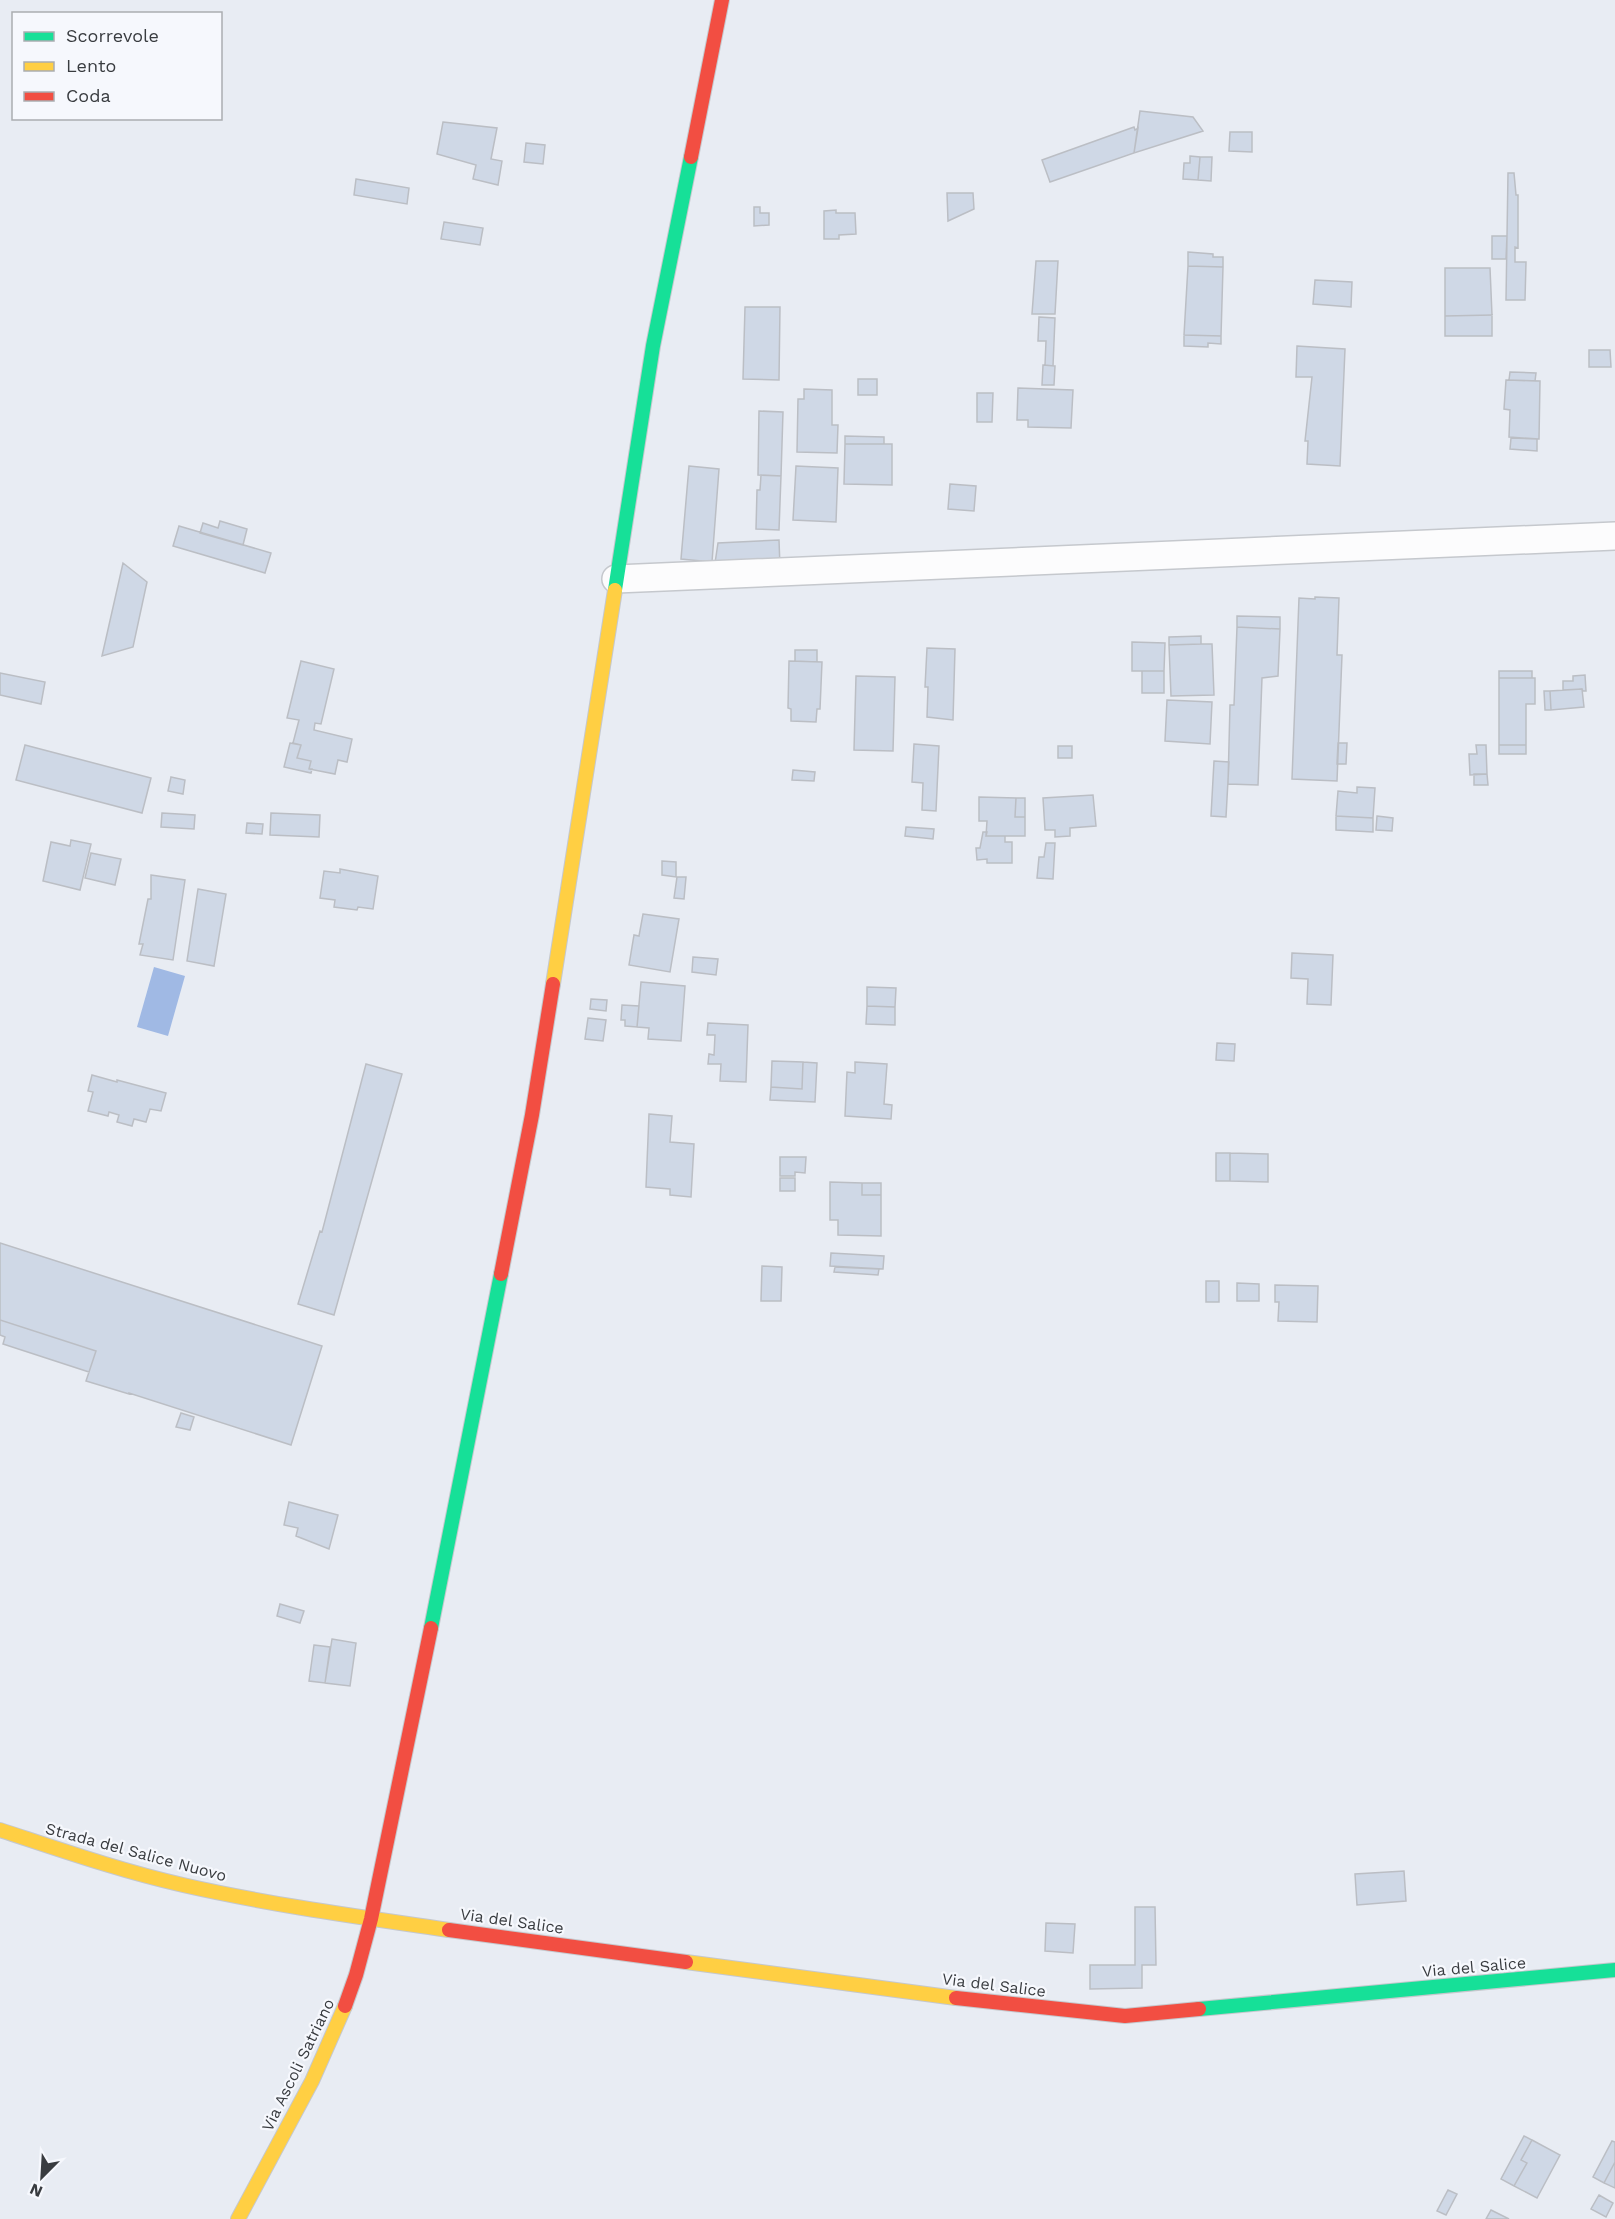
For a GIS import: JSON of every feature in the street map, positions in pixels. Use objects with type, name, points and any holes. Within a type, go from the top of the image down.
[{"type":"main road","name":"Via Ascoli Satriano","points":[[238,2219],[312,2081],[339,2021],[356,1975],[371,1919],[532,1115],[653,346],[722,0]]},
{"type":"main road","name":"Strada del Salice Nuovo","points":[[0,1830],[103,1864],[183,1885],[371,1919]]},
{"type":"main road","name":"Via del Salice","points":[[371,1919],[986,2002],[1125,2016],[1615,1970]]},
{"type":"street","points":[[616,579],[1615,536]]},
{"type":"water","points":[[154,967],[185,976],[168,1036],[137,1027]]},
{"type":"building","points":[[1140,111],[1193,117],[1203,131],[1134,153]]},
{"type":"building","points":[[443,122],[497,128],[491,159],[502,161],[498,185],[473,179],[476,165],[437,154]]},
{"type":"building","points":[[1134,127],[1135,130],[1138,128],[1134,153],[1050,182],[1042,160]]},
{"type":"building","points":[[1230,132],[1252,132],[1252,152],[1229,151]]},
{"type":"building","points":[[526,143],[545,145],[543,164],[524,162]]},
{"type":"building","points":[[1190,156],[1200,157],[1198,180],[1183,179],[1184,163],[1190,163]]},
{"type":"building","points":[[1200,157],[1212,157],[1211,181],[1198,180]]},
{"type":"building","points":[[1508,173],[1514,173],[1516,195],[1518,195],[1518,248],[1515,247],[1515,262],[1526,262],[1525,300],[1506,300]]},
{"type":"building","points":[[356,179],[409,188],[407,204],[354,195]]},
{"type":"building","points":[[947,193],[973,193],[974,209],[948,221]]},
{"type":"building","points":[[754,207],[760,207],[760,213],[769,213],[769,225],[754,226]]},
{"type":"building","points":[[836,210],[836,213],[855,213],[856,234],[839,235],[839,239],[824,239],[824,211]]},
{"type":"building","points":[[444,222],[483,228],[480,245],[441,239]]},
{"type":"building","points":[[1492,236],[1507,236],[1506,259],[1492,259]]},
{"type":"building","points":[[1188,252],[1223,257],[1223,267],[1188,266]]},
{"type":"building","points":[[1036,261],[1058,261],[1055,314],[1032,314]]},
{"type":"building","points":[[1188,266],[1223,267],[1221,336],[1184,335]]},
{"type":"building","points":[[1445,268],[1490,268],[1492,315],[1445,316]]},
{"type":"building","points":[[1315,280],[1352,282],[1351,307],[1313,304]]},
{"type":"building","points":[[745,307],[780,307],[779,380],[743,379]]},
{"type":"building","points":[[1492,315],[1492,336],[1445,336],[1445,316]]},
{"type":"building","points":[[1039,317],[1055,318],[1053,366],[1045,365],[1046,341],[1038,341]]},
{"type":"building","points":[[1184,335],[1221,336],[1221,344],[1208,343],[1208,347],[1184,346]]},
{"type":"building","points":[[1297,346],[1345,349],[1340,466],[1307,464],[1308,441],[1305,441],[1312,377],[1296,377]]},
{"type":"building","points":[[1589,350],[1610,350],[1611,367],[1589,367]]},
{"type":"building","points":[[1043,365],[1055,366],[1054,385],[1042,385]]},
{"type":"building","points":[[1510,372],[1536,373],[1535,381],[1509,380]]},
{"type":"building","points":[[858,379],[877,379],[877,395],[858,395]]},
{"type":"building","points":[[1506,380],[1540,381],[1539,439],[1509,437],[1510,410],[1504,409]]},
{"type":"building","points":[[1018,388],[1073,390],[1071,428],[1028,427],[1028,420],[1017,420]]},
{"type":"building","points":[[804,389],[832,390],[832,425],[838,425],[837,453],[797,452],[798,399],[804,399]]},
{"type":"building","points":[[977,393],[993,393],[992,422],[977,422]]},
{"type":"building","points":[[759,411],[783,412],[781,476],[758,475]]},
{"type":"building","points":[[845,436],[884,437],[884,444],[845,444]]},
{"type":"building","points":[[1511,438],[1537,439],[1537,451],[1510,449]]},
{"type":"building","points":[[845,444],[892,444],[892,485],[844,484]]},
{"type":"building","points":[[689,466],[719,469],[712,562],[681,559]]},
{"type":"building","points":[[796,466],[838,468],[836,522],[793,520]]},
{"type":"building","points":[[761,475],[781,476],[779,530],[756,529],[757,490],[760,490]]},
{"type":"building","points":[[950,484],[976,486],[974,511],[948,509]]},
{"type":"building","points":[[220,521],[247,529],[243,545],[200,533],[203,523],[218,528]]},
{"type":"building","points":[[179,526],[271,553],[265,573],[173,546]]},
{"type":"building","points":[[779,540],[780,567],[714,570],[718,543]]},
{"type":"building","points":[[123,563],[147,582],[133,647],[102,656]]},
{"type":"building","points":[[1315,597],[1339,598],[1337,655],[1342,655],[1337,781],[1292,779],[1299,598],[1315,599]]},
{"type":"building","points":[[1237,616],[1280,617],[1280,629],[1237,627]]},
{"type":"building","points":[[1237,627],[1280,629],[1278,676],[1262,678],[1258,785],[1228,784],[1230,705],[1234,705]]},
{"type":"building","points":[[1201,636],[1201,644],[1169,645],[1169,637]]},
{"type":"building","points":[[1132,642],[1165,643],[1164,671],[1132,671]]},
{"type":"building","points":[[1212,644],[1214,695],[1171,696],[1169,645]]},
{"type":"building","points":[[927,648],[955,649],[953,720],[927,717],[928,687],[925,687]]},
{"type":"building","points":[[795,650],[817,650],[817,662],[795,661]]},
{"type":"building","points":[[301,661],[334,669],[321,724],[315,723],[314,730],[352,739],[347,762],[338,760],[335,774],[309,769],[311,761],[297,758],[301,745],[293,743],[299,720],[287,718]]},
{"type":"building","points":[[789,661],[822,662],[820,709],[817,709],[816,722],[791,721],[791,709],[788,708]]},
{"type":"building","points":[[1142,671],[1164,671],[1164,693],[1142,693]]},
{"type":"building","points":[[1499,671],[1532,671],[1532,678],[1499,678]]},
{"type":"building","points":[[0,673],[45,682],[41,704],[0,695]]},
{"type":"building","points":[[1585,675],[1586,691],[1582,689],[1563,690],[1563,681],[1573,681],[1573,676]]},
{"type":"building","points":[[856,676],[895,677],[893,751],[854,750]]},
{"type":"building","points":[[1499,678],[1535,678],[1535,704],[1526,704],[1526,745],[1499,745]]},
{"type":"building","points":[[1582,689],[1584,707],[1551,710],[1550,691]]},
{"type":"building","points":[[1544,691],[1550,691],[1551,710],[1545,710]]},
{"type":"building","points":[[1167,700],[1212,702],[1210,744],[1165,741]]},
{"type":"building","points":[[290,743],[301,745],[297,758],[311,761],[309,769],[312,769],[311,773],[284,767]]},
{"type":"building","points":[[1338,743],[1347,743],[1346,764],[1337,764]]},
{"type":"building","points":[[914,744],[939,746],[936,811],[922,810],[923,783],[912,782]]},
{"type":"building","points":[[25,745],[151,778],[142,813],[16,780]]},
{"type":"building","points":[[1476,745],[1486,745],[1487,774],[1470,775],[1469,754],[1477,754]]},
{"type":"building","points":[[1499,745],[1526,745],[1526,754],[1499,754]]},
{"type":"building","points":[[1058,746],[1072,746],[1072,758],[1058,758]]},
{"type":"building","points":[[1214,761],[1229,762],[1226,817],[1211,816]]},
{"type":"building","points":[[793,770],[815,772],[814,781],[792,780]]},
{"type":"building","points":[[1474,774],[1487,774],[1488,785],[1474,785]]},
{"type":"building","points":[[171,777],[185,780],[183,794],[168,791]]},
{"type":"building","points":[[1357,787],[1375,788],[1373,818],[1336,816],[1338,791],[1357,793]]},
{"type":"building","points":[[1093,795],[1096,826],[1070,828],[1070,836],[1055,837],[1055,830],[1045,830],[1043,798]]},
{"type":"building","points":[[979,797],[1016,798],[1015,817],[1025,817],[1025,836],[986,836],[987,821],[979,821]]},
{"type":"building","points":[[1016,798],[1025,798],[1025,817],[1015,817]]},
{"type":"building","points":[[162,813],[195,815],[194,829],[161,827]]},
{"type":"building","points":[[271,813],[320,815],[319,837],[270,835]]},
{"type":"building","points":[[1336,816],[1373,818],[1373,832],[1336,830]]},
{"type":"building","points":[[1377,816],[1393,818],[1392,831],[1376,830]]},
{"type":"building","points":[[247,823],[263,824],[262,834],[246,833]]},
{"type":"building","points":[[906,827],[934,829],[933,839],[905,836]]},
{"type":"building","points":[[983,832],[987,832],[986,836],[1005,836],[1005,842],[1012,842],[1012,863],[987,863],[987,859],[977,860],[976,848],[980,848]]},
{"type":"building","points":[[71,840],[91,844],[80,890],[43,881],[51,842],[70,846]]},
{"type":"building","points":[[1046,843],[1055,843],[1053,879],[1037,878],[1039,857],[1044,857]]},
{"type":"building","points":[[91,853],[121,859],[115,885],[85,878]]},
{"type":"building","points":[[662,861],[676,862],[676,877],[662,875]]},
{"type":"building","points":[[340,869],[378,876],[373,909],[358,907],[357,910],[334,907],[335,900],[320,898],[324,871],[340,873]]},
{"type":"building","points":[[151,875],[185,880],[173,960],[140,955],[143,944],[139,944],[148,899],[151,899]]},
{"type":"building","points":[[677,877],[686,877],[684,899],[674,898]]},
{"type":"building","points":[[198,889],[226,894],[214,966],[187,961]]},
{"type":"building","points":[[643,914],[679,919],[670,972],[629,965],[634,935],[639,936]]},
{"type":"building","points":[[1292,953],[1333,955],[1331,1005],[1307,1004],[1308,979],[1291,978]]},
{"type":"building","points":[[693,957],[718,959],[716,975],[692,972]]},
{"type":"building","points":[[641,982],[685,986],[681,1041],[648,1039],[649,1028],[637,1027]]},
{"type":"building","points":[[867,987],[896,988],[895,1007],[867,1006]]},
{"type":"building","points":[[591,999],[607,1000],[606,1011],[590,1009]]},
{"type":"building","points":[[622,1005],[639,1006],[637,1027],[625,1026],[625,1020],[621,1020]]},
{"type":"building","points":[[867,1006],[895,1007],[895,1025],[866,1024]]},
{"type":"building","points":[[588,1018],[606,1020],[603,1041],[585,1039]]},
{"type":"building","points":[[708,1023],[748,1025],[746,1082],[720,1081],[721,1064],[708,1064],[709,1054],[714,1055],[715,1035],[707,1035]]},
{"type":"building","points":[[1217,1043],[1235,1044],[1234,1061],[1216,1060]]},
{"type":"building","points":[[772,1061],[803,1062],[802,1089],[771,1087]]},
{"type":"building","points":[[803,1062],[817,1063],[815,1102],[770,1100],[771,1087],[802,1089]]},
{"type":"building","points":[[855,1062],[887,1064],[884,1104],[892,1105],[891,1119],[845,1116],[847,1072],[855,1073]]},
{"type":"building","points":[[366,1064],[402,1074],[334,1315],[298,1304],[320,1231],[322,1232]]},
{"type":"building","points":[[92,1075],[166,1093],[161,1111],[150,1109],[146,1122],[134,1119],[132,1126],[117,1122],[119,1115],[109,1112],[108,1116],[88,1111],[93,1092],[88,1091]]},
{"type":"building","points":[[649,1114],[672,1116],[670,1142],[694,1144],[691,1197],[670,1195],[670,1189],[646,1187]]},
{"type":"building","points":[[1216,1153],[1230,1153],[1230,1181],[1216,1181]]},
{"type":"building","points":[[1230,1153],[1268,1154],[1268,1182],[1230,1181]]},
{"type":"building","points":[[780,1157],[806,1157],[805,1173],[795,1172],[795,1176],[780,1176]]},
{"type":"building","points":[[780,1178],[795,1178],[795,1191],[780,1191]]},
{"type":"building","points":[[830,1182],[862,1183],[862,1195],[881,1195],[881,1236],[838,1235],[838,1220],[830,1220]]},
{"type":"building","points":[[862,1183],[881,1183],[881,1195],[862,1195]]},
{"type":"building","points":[[0,1243],[322,1346],[291,1445],[86,1381],[96,1351],[0,1320]]},
{"type":"building","points":[[831,1253],[884,1256],[883,1269],[830,1266]]},
{"type":"building","points":[[762,1266],[782,1267],[781,1301],[761,1301]]},
{"type":"building","points":[[835,1267],[879,1269],[878,1275],[834,1272]]},
{"type":"building","points":[[1206,1281],[1219,1281],[1219,1302],[1206,1302]]},
{"type":"building","points":[[1237,1283],[1259,1284],[1259,1301],[1237,1301]]},
{"type":"building","points":[[1275,1285],[1318,1286],[1317,1322],[1278,1321],[1279,1302],[1275,1302]]},
{"type":"building","points":[[0,1320],[96,1351],[89,1372],[3,1344],[5,1337],[0,1335]]},
{"type":"building","points":[[181,1413],[194,1417],[190,1430],[176,1427]]},
{"type":"building","points":[[289,1502],[338,1515],[329,1549],[296,1536],[298,1528],[284,1525]]},
{"type":"building","points":[[280,1604],[304,1611],[300,1623],[277,1616]]},
{"type":"building","points":[[332,1639],[356,1643],[350,1686],[325,1683]]},
{"type":"building","points":[[314,1645],[330,1647],[325,1683],[309,1681]]},
{"type":"building","points":[[1404,1871],[1406,1901],[1357,1905],[1355,1874]]},
{"type":"building","points":[[1135,1907],[1155,1907],[1156,1965],[1142,1965],[1142,1988],[1090,1989],[1090,1965],[1135,1965]]},
{"type":"building","points":[[1046,1923],[1075,1924],[1073,1953],[1045,1951]]},
{"type":"building","points":[[1524,2136],[1532,2140],[1521,2160],[1527,2163],[1514,2186],[1501,2179]]},
{"type":"building","points":[[1532,2140],[1560,2155],[1537,2198],[1514,2186],[1527,2163],[1521,2160]]},
{"type":"building","points":[[1612,2141],[1615,2142],[1615,2162],[1604,2183],[1593,2177]]},
{"type":"building","points":[[1615,2162],[1615,2188],[1604,2183]]},
{"type":"building","points":[[1448,2190],[1457,2194],[1446,2215],[1437,2211]]},
{"type":"building","points":[[1599,2195],[1613,2203],[1606,2217],[1591,2209]]},
{"type":"building","points":[[1491,2210],[1509,2219],[1486,2219]]},
{"type":"traffic: fast","points":[[615,590],[653,346],[691,157]]},
{"type":"traffic: fast","points":[[431,1628],[501,1274]]},
{"type":"traffic: fast","points":[[1199,2009],[1615,1970]]},
{"type":"traffic: slow","points":[[553,984],[615,590]]},
{"type":"traffic: slow","points":[[0,1830],[114,1867],[183,1885],[282,1905],[449,1930]]},
{"type":"traffic: slow","points":[[686,1962],[956,1998]]},
{"type":"traffic: slow","points":[[238,2219],[312,2081],[345,2006]]},
{"type":"traffic: jam","points":[[691,157],[722,0]]},
{"type":"traffic: jam","points":[[501,1274],[532,1115],[553,984]]},
{"type":"traffic: jam","points":[[345,2006],[371,1919],[431,1628]]},
{"type":"traffic: jam","points":[[449,1930],[686,1962]]},
{"type":"traffic: jam","points":[[956,1998],[1125,2016],[1199,2009]]}]
